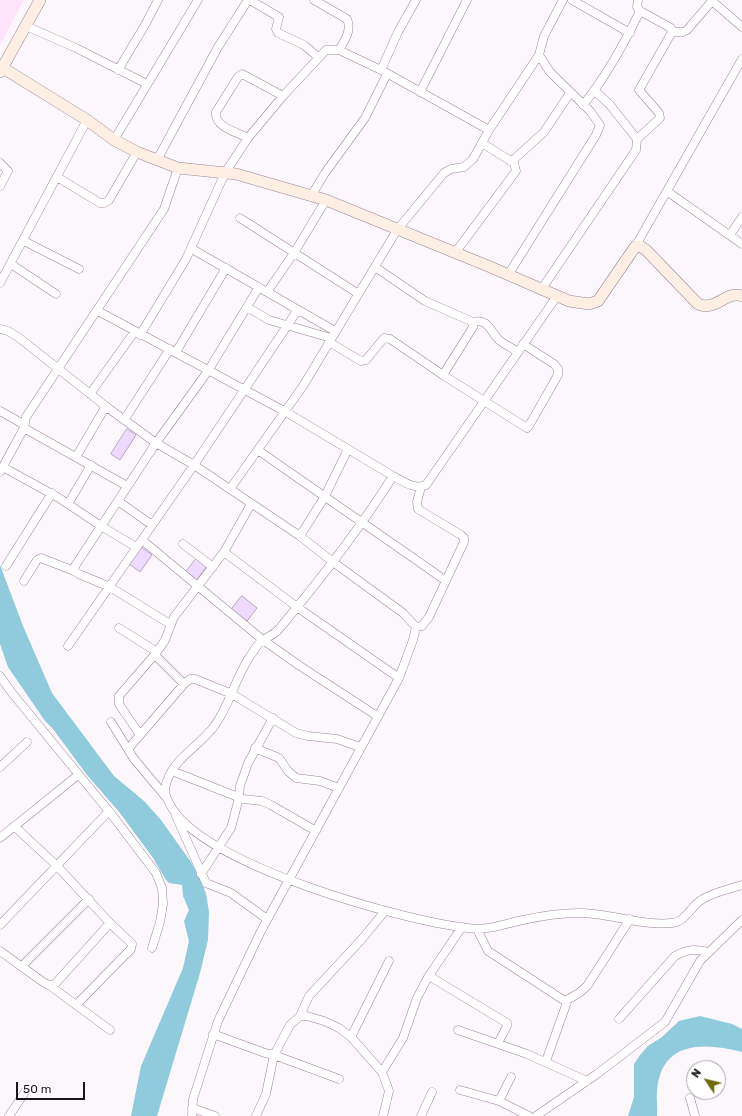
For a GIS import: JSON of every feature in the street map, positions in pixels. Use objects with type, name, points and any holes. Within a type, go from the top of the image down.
[{"type":"street","points":[[40,0],[1,70],[87,120],[114,140],[137,152],[178,168],[225,173],[257,180],[326,200],[508,275],[540,290],[569,301],[589,304],[598,301],[635,247],[668,192],[709,114],[742,59]]},
{"type":"street","points":[[118,70],[158,0]]},
{"type":"street","points":[[114,140],[198,0]]},
{"type":"street","points":[[157,160],[218,48],[249,0],[279,18],[276,29],[278,33],[304,45],[318,57]]},
{"type":"street","points":[[314,0],[330,3],[347,19],[349,24],[348,31],[339,50]]},
{"type":"street","points":[[311,196],[325,173],[364,118],[384,72],[398,32],[416,0]]},
{"type":"street","points":[[420,92],[467,0]]},
{"type":"street","points":[[230,489],[286,412],[357,293],[375,267],[397,230],[444,173],[451,169],[460,169],[468,165],[489,130],[539,55],[544,36],[563,0]]},
{"type":"street","points":[[572,0],[630,33]]},
{"type":"street","points":[[638,0],[637,7],[640,11],[671,28],[672,32]]},
{"type":"street","points":[[672,32],[682,32],[687,30],[712,0],[742,27]]},
{"type":"street","points":[[583,105],[630,33],[640,11]]},
{"type":"street","points":[[26,26],[76,48],[147,84]]},
{"type":"street","points":[[540,290],[623,171],[636,150],[637,139],[660,118],[659,113],[639,90],[672,32]]},
{"type":"street","points":[[90,394],[138,333],[192,249],[225,173],[248,138],[283,96],[326,50],[339,50],[384,72],[489,130]]},
{"type":"street","points":[[508,275],[596,135],[600,125],[597,118],[550,72],[539,55]]},
{"type":"street","points":[[248,138],[220,124],[216,117],[216,112],[238,76],[242,74],[283,96]]},
{"type":"street","points":[[594,90],[610,105],[637,139]]},
{"type":"street","points":[[512,162],[544,132],[570,93]]},
{"type":"street","points":[[1,280],[24,241],[87,120]]},
{"type":"street","points":[[455,253],[516,171],[516,166],[512,162],[482,143]]},
{"type":"street","points":[[57,177],[100,204],[104,203],[109,200],[137,152]]},
{"type":"street","points":[[0,163],[8,170],[0,186]]},
{"type":"street","points":[[136,547],[101,526],[52,493],[2,470],[24,426],[26,417],[98,311],[164,209],[178,168]]},
{"type":"street","points":[[668,192],[742,244]]},
{"type":"street","points":[[267,292],[294,254],[326,200]]},
{"type":"street","points":[[730,235],[742,217]]},
{"type":"street","points":[[240,218],[357,293]]},
{"type":"street","points":[[24,241],[79,269]]},
{"type":"street","points":[[635,247],[640,246],[646,250],[698,304],[704,307],[722,302],[731,295],[736,294],[742,296]]},
{"type":"street","points":[[192,249],[259,287],[297,311],[361,361],[366,360],[384,338],[386,338],[522,427],[526,428],[530,424],[558,375],[558,369],[554,364],[523,344]]},
{"type":"street","points":[[11,264],[56,294]]},
{"type":"street","points":[[375,267],[425,301],[473,322],[483,322],[489,326],[499,340],[518,352]]},
{"type":"street","points":[[124,420],[173,351],[226,268]]},
{"type":"street","points":[[74,571],[75,566],[127,486],[156,443],[208,372],[259,287]]},
{"type":"street","points":[[98,311],[173,351],[208,372],[286,412],[393,476],[414,486],[421,487],[426,485],[557,296]]},
{"type":"street","points":[[247,307],[262,317],[287,326],[332,337]]},
{"type":"street","points":[[68,646],[194,465],[297,311]]},
{"type":"street","points":[[443,375],[473,327],[473,322]]},
{"type":"street","points":[[0,329],[8,331],[24,342],[156,443],[194,465],[300,536],[403,613],[416,627]]},
{"type":"street","points":[[76,457],[106,406]]},
{"type":"street","points":[[0,411],[127,486]]},
{"type":"street","points":[[300,536],[324,498],[348,449]]},
{"type":"street","points":[[258,450],[324,498],[363,522],[446,581]]},
{"type":"street","points":[[68,504],[91,465]]},
{"type":"street","points":[[165,796],[166,786],[172,771],[182,758],[216,725],[248,659],[263,640],[277,632],[333,562],[363,522],[393,476]]},
{"type":"street","points":[[416,627],[422,626],[430,617],[464,542],[464,538],[418,509],[417,502],[421,487]]},
{"type":"street","points":[[6,566],[52,493]]},
{"type":"street","points":[[118,500],[152,525]]},
{"type":"street","points":[[140,735],[118,700],[165,640],[170,624],[197,586],[224,552],[251,504]]},
{"type":"street","points":[[142,540],[263,640],[377,716]]},
{"type":"street","points":[[183,544],[213,567]]},
{"type":"street","points":[[224,552],[297,607],[398,678]]},
{"type":"street","points":[[24,581],[37,560],[41,558],[110,587],[170,624]]},
{"type":"street","points":[[215,1116],[192,1112],[213,1034],[267,919],[398,678],[413,640],[416,627]]},
{"type":"street","points":[[120,628],[156,653],[184,684]]},
{"type":"street","points":[[0,676],[78,775],[145,856],[156,873],[162,888],[163,904],[160,922],[152,948]]},
{"type":"street","points":[[128,749],[190,679],[195,679],[232,694],[296,733],[308,736],[337,738],[360,747]]},
{"type":"street","points":[[201,874],[231,828],[244,774],[255,748],[273,718]]},
{"type":"street","points":[[111,722],[128,749],[165,796],[175,812],[206,883],[231,893],[267,919]]},
{"type":"street","points":[[0,767],[27,742]]},
{"type":"street","points":[[255,748],[279,758],[288,771],[296,778],[320,781],[339,788]]},
{"type":"street","points":[[172,771],[239,798],[262,801],[271,804],[316,831]]},
{"type":"street","points":[[0,838],[78,775]]},
{"type":"street","points":[[0,925],[109,811]]},
{"type":"street","points":[[175,812],[190,828],[219,848],[288,880],[385,911],[477,929],[486,929],[525,920],[579,913],[675,923],[681,920],[691,908],[704,898],[742,885]]},
{"type":"street","points":[[14,826],[56,865],[110,922],[130,940],[132,944],[131,949],[76,1005]]},
{"type":"street","points":[[22,966],[89,899]]},
{"type":"street","points":[[256,1116],[266,1094],[274,1055],[286,1031],[300,1016],[309,996],[362,939],[385,911]]},
{"type":"street","points":[[565,1001],[579,993],[587,986],[630,919]]},
{"type":"street","points":[[536,1116],[665,1022],[700,961],[742,920]]},
{"type":"street","points":[[49,986],[55,984],[110,922]]},
{"type":"street","points":[[382,1072],[403,1038],[417,998],[429,976],[462,927]]},
{"type":"street","points":[[477,929],[488,951],[565,1001]]},
{"type":"street","points":[[619,1019],[675,956],[683,951],[693,949],[708,952]]},
{"type":"street","points":[[1,955],[22,966],[110,1030]]},
{"type":"street","points":[[351,1037],[389,961]]},
{"type":"street","points":[[429,976],[507,1023],[507,1026],[498,1043]]},
{"type":"street","points":[[546,1062],[566,1005],[565,1001]]},
{"type":"street","points":[[300,1016],[324,1020],[351,1037],[382,1072],[390,1091],[384,1116]]},
{"type":"street","points":[[458,1030],[498,1043],[587,1080]]},
{"type":"street","points":[[213,1034],[339,1079]]},
{"type":"street","points":[[499,1101],[511,1077]]},
{"type":"street","points":[[9,1116],[27,1089]]},
{"type":"street","points":[[460,1090],[499,1101],[529,1116]]},
{"type":"street","points":[[420,1116],[432,1092]]},
{"type":"street","points":[[691,1100],[695,1116]]},
{"type":"shaded area","points":[[0,0],[24,0],[0,45]]},
{"type":"water","points":[[0,565],[23,626],[52,693],[114,776],[144,801],[161,820],[191,862],[206,894],[209,912],[208,940],[200,973],[157,1116],[131,1116],[141,1066],[183,968],[189,941],[184,921],[189,910],[183,896],[182,885],[169,883],[166,880],[153,858],[120,813],[87,775],[53,729],[45,721],[8,667],[0,644]]},
{"type":"water","points":[[700,1016],[732,1024],[742,1029],[742,1052],[713,1047],[699,1047],[686,1049],[675,1054],[666,1062],[660,1075],[657,1094],[657,1116],[628,1116],[634,1097],[634,1064],[640,1055],[648,1046],[662,1037],[679,1021]]},
{"type":"building","points":[[127,429],[136,435],[120,460],[111,454]]},
{"type":"building","points":[[140,546],[152,555],[140,572],[128,563]]},
{"type":"building","points":[[197,558],[207,566],[196,581],[185,573]]},
{"type":"building","points":[[242,596],[257,608],[247,621],[231,610]]}]
